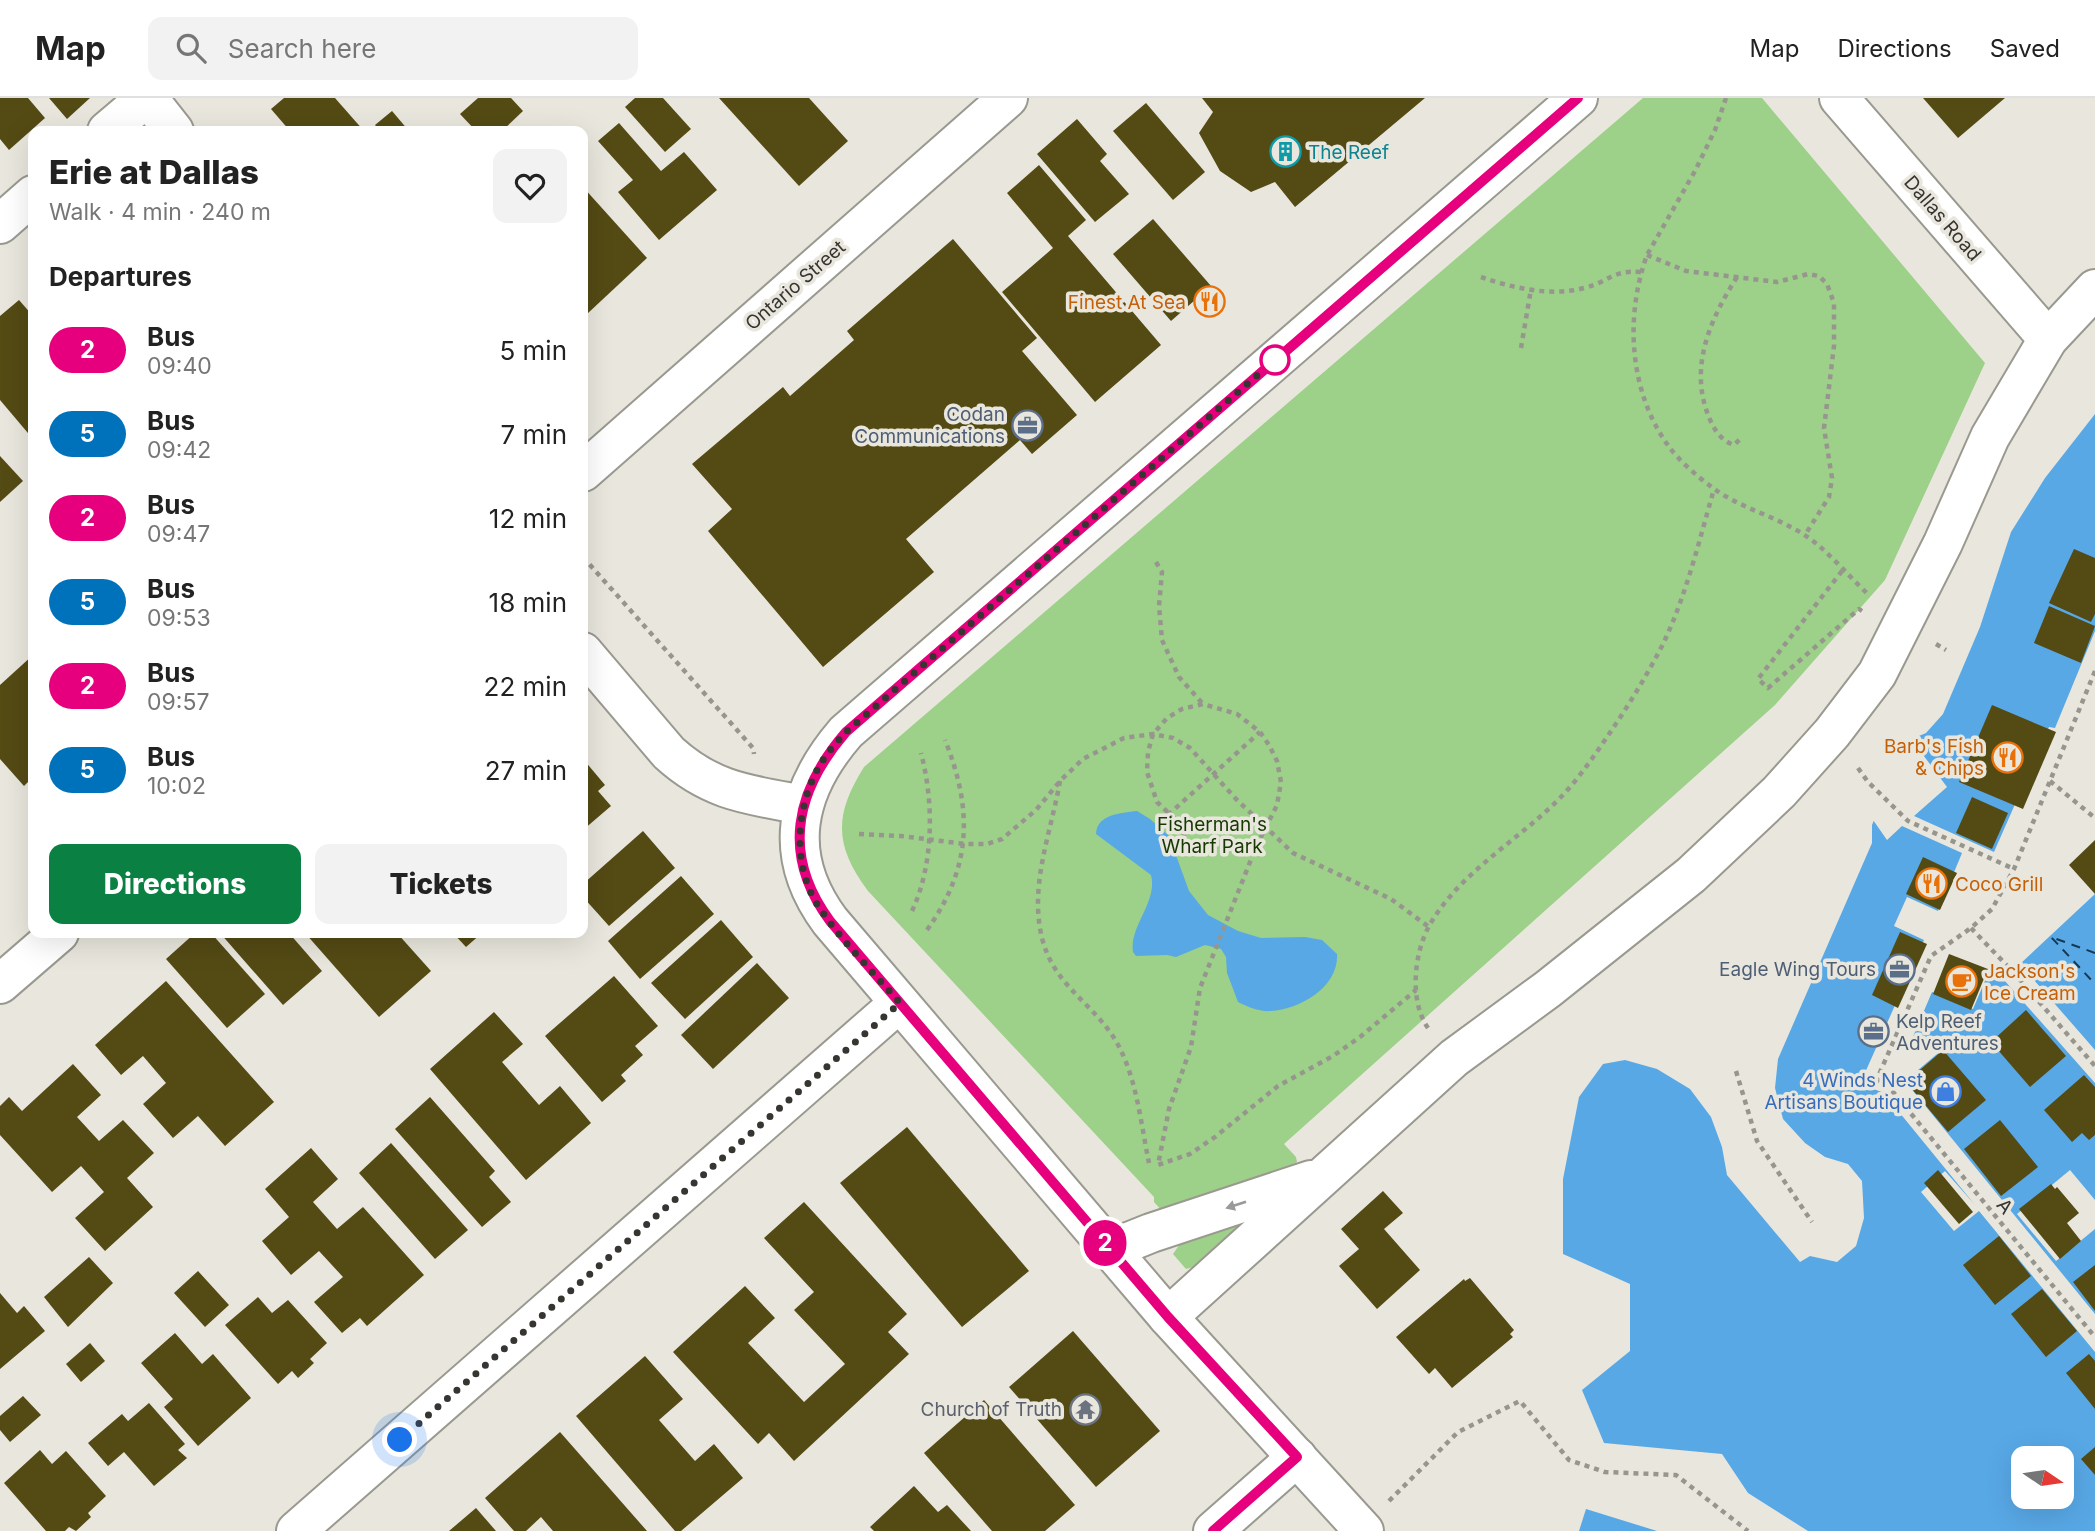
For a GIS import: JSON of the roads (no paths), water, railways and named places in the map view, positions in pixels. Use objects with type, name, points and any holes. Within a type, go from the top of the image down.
[{"type":"street","points":[[113,126],[147,98],[170,126]]},
{"type":"street","name":"Ontario Street","points":[[588,468],[1008,98]]},
{"type":"street","points":[[1363,1530],[1168,1317],[816,903],[801,860],[800,832],[804,805],[820,766],[846,732],[1578,98]]},
{"type":"street","name":"Dallas Road","points":[[1839,98],[2048,339]]},
{"type":"street","points":[[0,224],[28,199]]},
{"type":"street","points":[[1168,1317],[1454,1058],[1548,989],[1691,875],[1779,792],[1832,733],[1877,674],[1942,543],[1990,437],[2048,339],[2095,289]]},
{"type":"street","points":[[588,658],[683,766],[719,786],[804,805]]},
{"type":"street","points":[[0,984],[52,938]]},
{"type":"street","points":[[296,1531],[900,1003]]},
{"type":"street","points":[[1111,1249],[1151,1233],[1324,1176]]},
{"type":"street","points":[[1213,1531],[1297,1457]]},
{"type":"water","points":[[2095,414],[2095,1531],[1808,1531],[1748,1493],[1722,1454],[1604,1443],[1582,1390],[1630,1351],[1630,1284],[1563,1254],[1563,1179],[1579,1097],[1603,1064],[1625,1060],[1657,1069],[1690,1089],[1711,1117],[1722,1147],[1727,1175],[1800,1262],[1810,1256],[1837,1262],[1856,1246],[1864,1218],[1862,1181],[1848,1164],[1825,1157],[1805,1143],[1783,1119],[1775,1088],[1778,1059],[1872,843],[1872,825],[1907,741],[1926,733],[1943,714],[1980,627],[2011,532],[2045,478]]},
{"type":"water","points":[[1137,811],[1169,836],[1189,891],[1208,915],[1238,931],[1261,938],[1305,937],[1322,940],[1337,954],[1332,977],[1325,986],[1294,1006],[1263,1011],[1238,1002],[1227,973],[1226,957],[1221,949],[1205,945],[1176,957],[1136,956],[1133,942],[1151,895],[1151,875],[1096,834],[1097,827],[1105,818]]},
{"type":"water","points":[[1586,1509],[1657,1531],[1579,1531]]},
{"type":"place","name":"The Reef","points":[[1285,152]]},
{"type":"place","name":"Finest At Sea","points":[[1209,302]]},
{"type":"place","name":"Codan Communications","points":[[1028,425]]},
{"type":"place","name":"Barb's Fish & Chips","points":[[2007,757]]},
{"type":"place","name":"Coco Grill","points":[[1932,884]]},
{"type":"place","name":"Eagle Wing Tours","points":[[1899,969]]},
{"type":"place","name":"Jackson's Ice Cream","points":[[1961,982]]},
{"type":"place","name":"Kelp Reef Adventures","points":[[1873,1032]]},
{"type":"place","name":"4 Winds Nest Artisans Boutique","points":[[1946,1091]]},
{"type":"place","name":"Church of Truth","points":[[1085,1409]]},
{"type":"park label","name":"Fisherman's Wharf Park","points":[[1212,835]]}]
